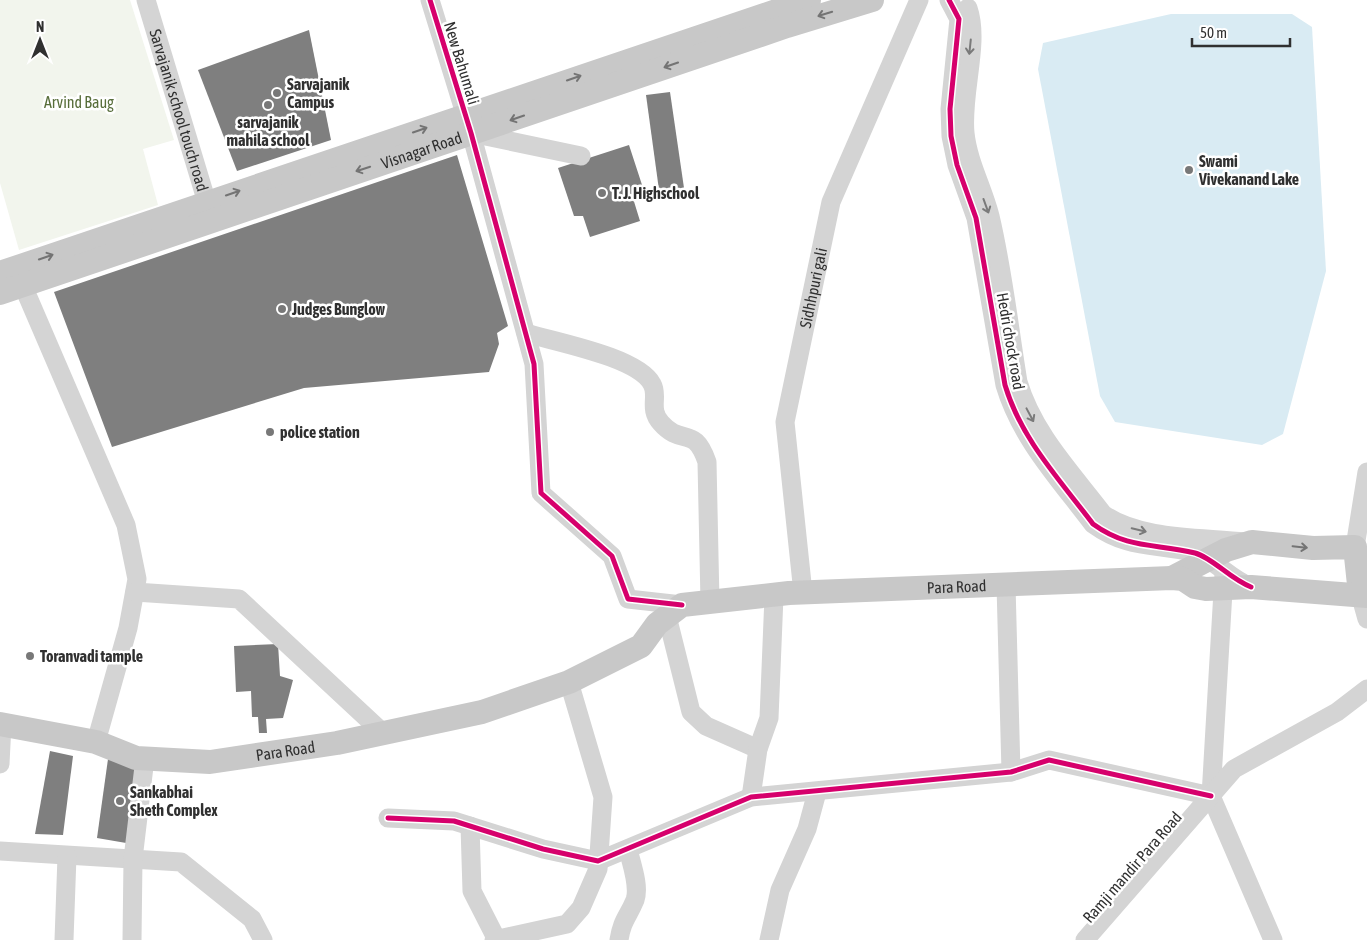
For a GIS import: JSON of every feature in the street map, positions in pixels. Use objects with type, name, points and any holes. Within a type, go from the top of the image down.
[{"type":"main road","name":"Visnagar Road","points":[[0,293],[13,275],[468,124],[809,0]]},
{"type":"main road","name":"Visnagar Road","points":[[783,11],[872,0]]},
{"type":"main road","points":[[1172,578],[1222,562],[1252,542],[1313,548],[1355,547],[1364,595]]},
{"type":"main road","name":"Para Road","points":[[1,724],[96,742],[136,758],[210,762],[337,743],[482,712],[569,682],[641,646],[657,624],[674,610],[710,602],[803,593],[1172,578],[1183,579],[1195,587],[1222,562],[1251,587],[1364,595]]},
{"type":"street","name":"Sarvajanik school touch road","points":[[146,0],[209,211]]},
{"type":"street","name":"New Bahumali","points":[[430,0],[468,124],[534,364],[542,493],[612,556],[628,599],[674,610]]},
{"type":"street","name":"Sidhhpuri gali","points":[[803,593],[785,422],[832,202],[919,0]]},
{"type":"street","name":"Hedri chock road","points":[[949,0],[959,19],[950,108],[952,136],[957,165],[976,218],[1004,385],[1012,410],[1025,434],[1093,524],[1108,534],[1136,545],[1196,553],[1222,562]]},
{"type":"street","name":"Hedri chock road","points":[[964,0],[972,19],[963,109],[965,134],[970,161],[990,214],[1018,382],[1024,404],[1036,426],[1097,507],[1114,522],[1222,562]]},
{"type":"street","points":[[468,124],[581,156]]},
{"type":"street","points":[[13,275],[126,525],[137,579],[128,628],[96,742]]},
{"type":"street","points":[[526,334],[618,359],[646,376],[654,385],[654,412],[660,422],[670,432],[696,440],[701,445],[707,462],[710,602]]},
{"type":"street","points":[[1355,547],[1367,472]]},
{"type":"street","points":[[1222,562],[1211,796],[1272,940]]},
{"type":"street","points":[[1006,585],[1012,772]]},
{"type":"street","points":[[135,592],[239,598],[383,733]]},
{"type":"street","points":[[1364,595],[1367,619]]},
{"type":"street","points":[[750,797],[758,749],[769,718],[774,596]]},
{"type":"street","points":[[674,610],[691,712],[706,726],[758,749]]},
{"type":"street","points":[[470,826],[472,891],[495,939],[567,924],[581,908],[598,869],[603,797],[569,682]]},
{"type":"street","name":"Ramji mandir Para Road","points":[[1085,940],[1234,769],[1337,712],[1367,689]]},
{"type":"street","points":[[0,764],[1,724]]},
{"type":"street","points":[[132,940],[133,859],[145,758]]},
{"type":"street","points":[[388,818],[454,821],[543,849],[598,861],[750,797],[1012,772],[1050,760],[1211,796]]},
{"type":"street","points":[[769,940],[780,890],[807,829],[817,792]]},
{"type":"street","points":[[619,940],[621,923],[636,898],[634,874],[628,849]]},
{"type":"street","points":[[0,851],[181,862],[252,919],[263,940]]},
{"type":"street","points":[[64,940],[67,856]]},
{"type":"green space","name":"Arvind Baug","points":[[0,0],[130,0],[174,140],[143,149],[158,205],[19,250],[0,183]]},
{"type":"shaded area","name":"Swami Vivekanand Lake","points":[[1171,14],[1292,14],[1312,27],[1326,271],[1283,434],[1262,445],[1115,422],[1100,396],[1038,69],[1043,43]]},
{"type":"building","name":"sarvajanik mahila school","points":[[309,30],[331,140],[237,171],[198,70]]},
{"type":"building","points":[[670,92],[684,188],[659,190],[646,95]]},
{"type":"building","name":"T. J. Highschool","points":[[629,145],[644,191],[632,195],[640,221],[590,237],[583,216],[574,216],[558,168]]},
{"type":"building","name":"Judges Bunglow","points":[[457,155],[508,326],[497,333],[499,344],[489,372],[304,388],[112,447],[54,292]]},
{"type":"building","points":[[278,644],[280,676],[293,680],[283,718],[266,719],[267,733],[259,733],[258,717],[252,717],[251,691],[236,692],[234,646]]},
{"type":"building","points":[[50,751],[73,756],[63,835],[35,834]]},
{"type":"building","name":"Sankabhai Sheth Complex","points":[[108,759],[141,764],[132,844],[97,838]]},
{"type":"cycle path","points":[[430,0],[471,133],[534,364],[541,493],[612,556],[628,599],[682,605]]},
{"type":"cycle path","points":[[949,0],[959,19],[950,109],[951,136],[957,165],[976,218],[1005,385],[1021,423],[1055,475],[1093,524],[1106,532],[1131,542],[1195,553],[1251,587]]},
{"type":"cycle path","points":[[388,818],[454,821],[543,849],[598,861],[751,797],[1011,772],[1049,760],[1211,796]]},
{"type":"place","name":"Sarvajanik Campus","points":[[277,93]]},
{"type":"place","name":"sarvajanik mahila school","points":[[268,105]]},
{"type":"place","name":"Swami Vivekanand Lake","points":[[1189,170]]},
{"type":"place","name":"T. J. Highschool","points":[[602,193]]},
{"type":"place","name":"Judges Bunglow","points":[[282,309]]},
{"type":"place","name":"police station","points":[[270,432]]},
{"type":"place","name":"Toranvadi tample","points":[[30,656]]},
{"type":"place","name":"Sankabhai Sheth Complex","points":[[120,801]]}]
